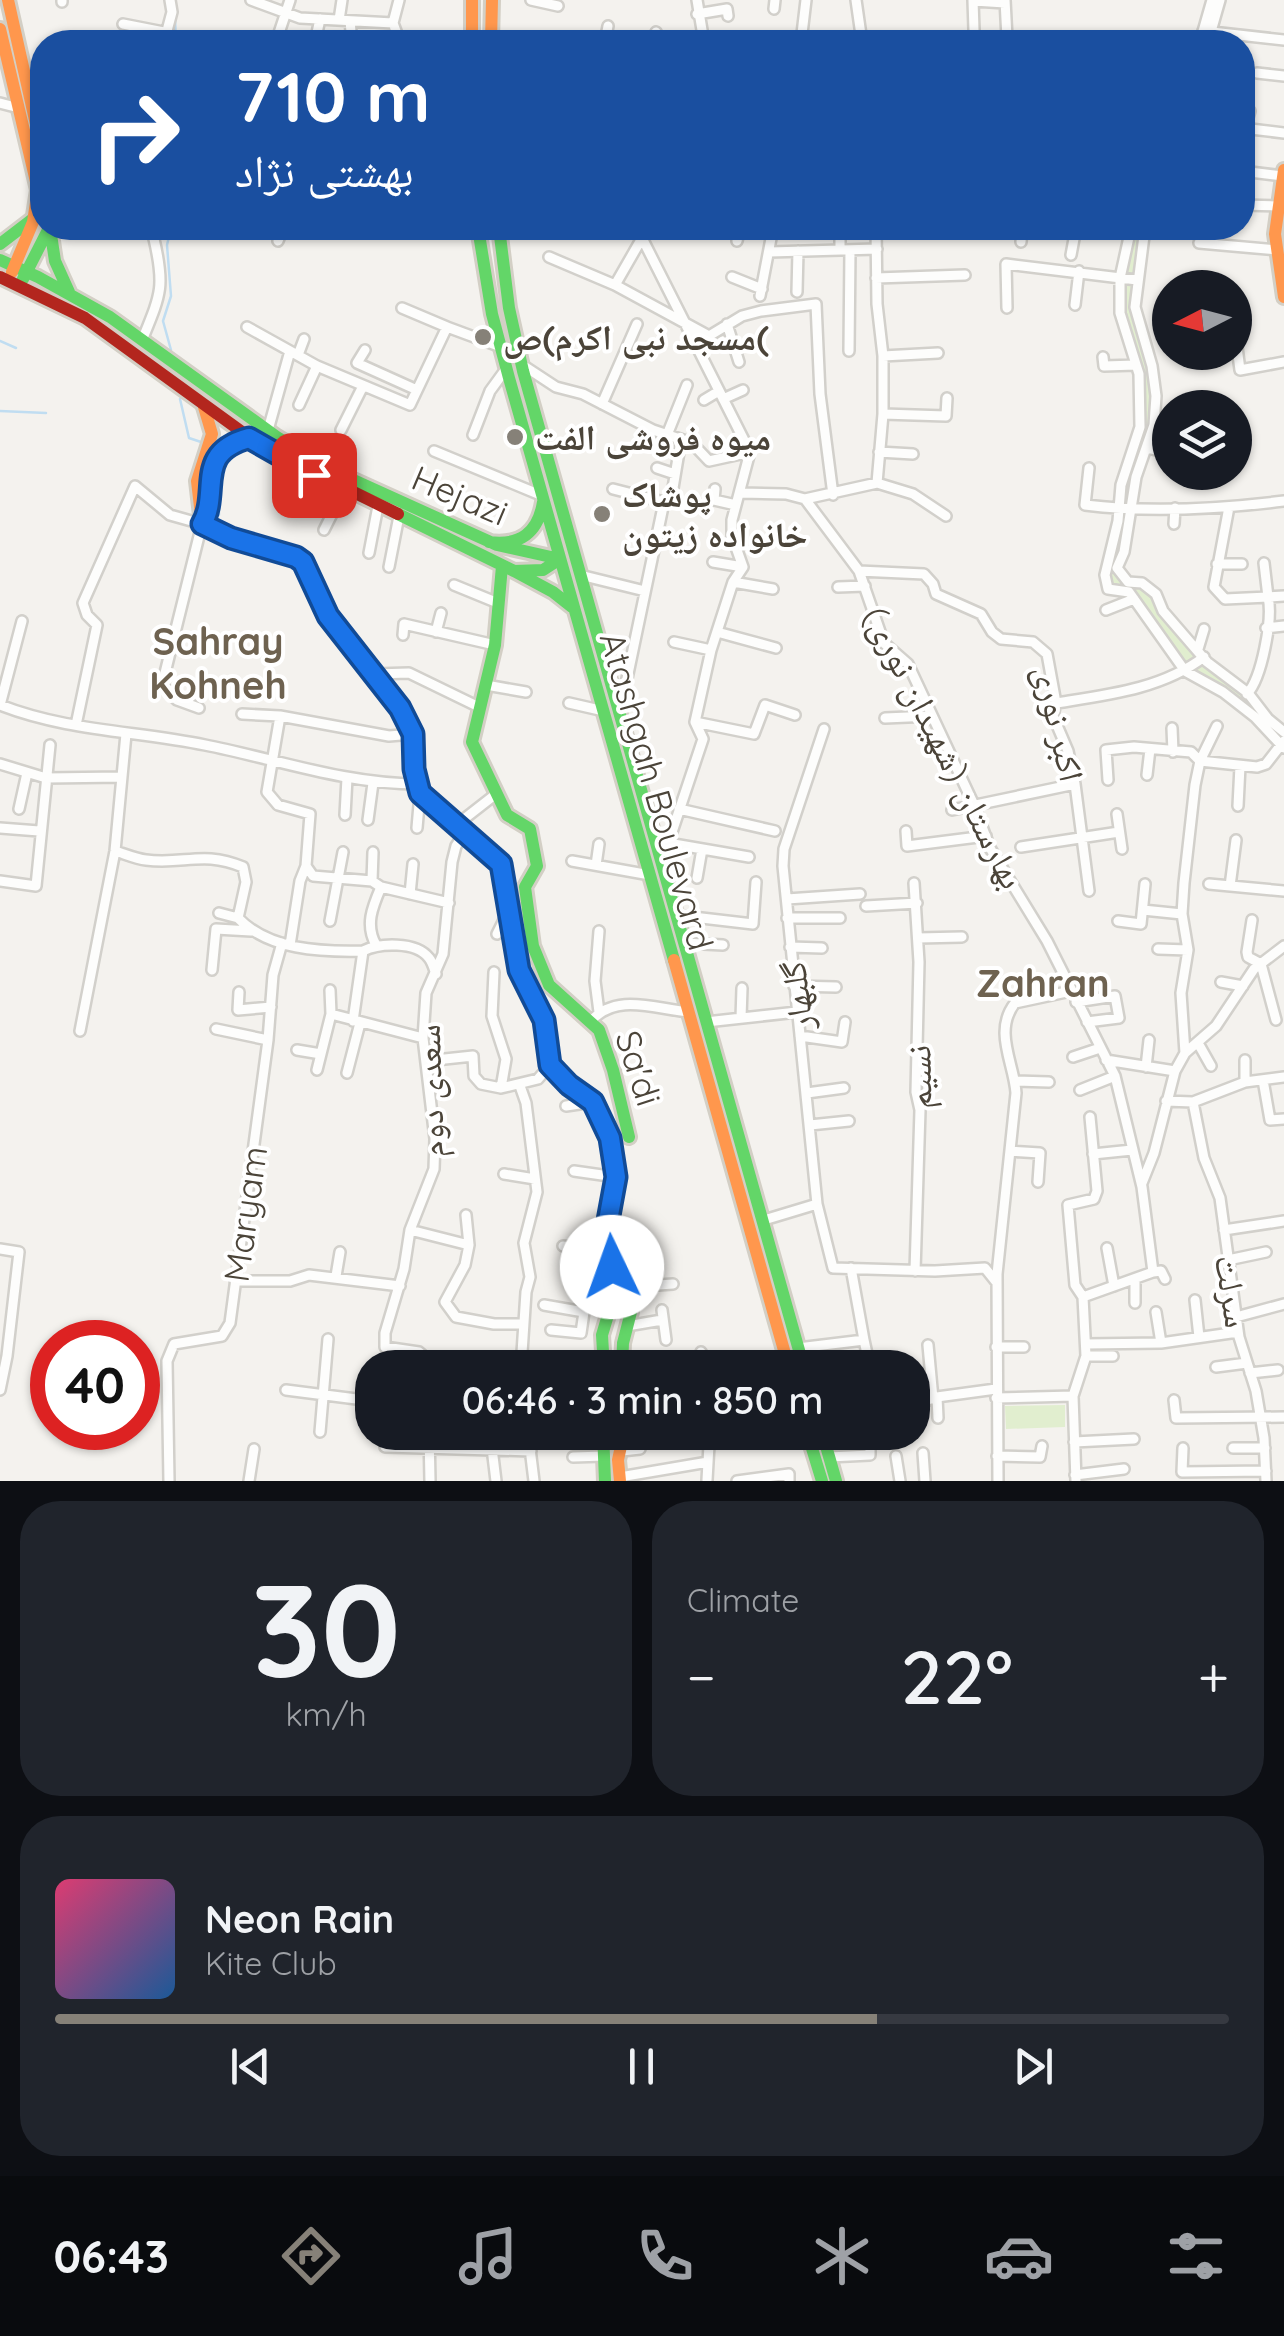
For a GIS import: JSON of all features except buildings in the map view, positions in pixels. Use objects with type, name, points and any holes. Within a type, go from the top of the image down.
[{"type":"main road","points":[[8,0],[30,98]]},
{"type":"main road","points":[[472,0],[472,30]]},
{"type":"main road","points":[[491,30],[492,0]]},
{"type":"main road","points":[[0,29],[30,155]]},
{"type":"main road","points":[[1283,173],[1277,206],[1277,250],[1284,296]]},
{"type":"main road","points":[[0,244],[30,221]]},
{"type":"main road","points":[[21,269],[30,235]]},
{"type":"main road","points":[[10,281],[41,240]]},
{"type":"main road","points":[[51,240],[55,261],[69,292]]},
{"type":"main road","name":"Atashgah Boulevard","points":[[480,240],[506,369],[543,496],[567,558],[579,574],[764,1220],[788,1350]]},
{"type":"main road","name":"Atashgah Boulevard","points":[[500,240],[508,308],[567,558],[575,611],[688,1012],[785,1328],[798,1348]]},
{"type":"main road","name":"Hejazi","points":[[0,260],[69,292],[143,338],[268,430],[508,568],[542,570],[567,558]]},
{"type":"main road","name":"Hejazi","points":[[10,281],[85,318],[249,438],[344,490],[399,516],[515,550],[541,550],[567,558]]},
{"type":"main road","points":[[202,404],[211,422],[213,443],[199,469],[198,510],[202,524],[303,562],[328,616],[400,708],[413,734],[419,789],[501,864],[519,970],[544,1020],[550,1065],[593,1102],[611,1142],[616,1177],[605,1237],[614,1295],[602,1335],[603,1350]]},
{"type":"main road","points":[[202,524],[209,512],[208,480],[216,459],[237,442],[249,438]]},
{"type":"main road","points":[[489,542],[514,544],[530,536],[538,526],[543,496]]},
{"type":"main road","points":[[508,568],[553,592],[575,611]]},
{"type":"main road","name":"Sa'di","points":[[508,568],[498,603],[495,646],[472,742],[507,815],[530,830],[537,866],[526,887],[532,946],[549,985],[595,1017],[614,1070],[629,1137]]},
{"type":"main road","points":[[614,1295],[629,1285]]},
{"type":"main road","points":[[624,1350],[629,1285]]},
{"type":"main road","points":[[604,1450],[605,1481]]},
{"type":"main road","points":[[813,1450],[822,1481]]},
{"type":"main road","points":[[827,1450],[836,1481]]},
{"type":"main road","points":[[620,1479],[618,1460],[622,1451]]},
{"type":"street","points":[[168,30],[170,0]]},
{"type":"street","points":[[253,0],[300,18],[393,23]]},
{"type":"street","points":[[281,30],[290,0]]},
{"type":"street","points":[[342,0],[348,30]]},
{"type":"street","points":[[396,30],[393,23],[399,0]]},
{"type":"street","points":[[530,0],[558,6]]},
{"type":"street","points":[[697,0],[702,30]]},
{"type":"street","points":[[802,30],[806,0]]},
{"type":"street","points":[[856,0],[860,30]]},
{"type":"street","points":[[1206,30],[1212,0]]},
{"type":"street","points":[[1208,30],[1220,0]]},
{"type":"street","points":[[974,30],[974,1],[1005,1],[1007,30]]},
{"type":"street","points":[[698,14],[727,9],[728,16]]},
{"type":"street","points":[[318,30],[320,19]]},
{"type":"street","points":[[122,24],[141,30]]},
{"type":"street","points":[[607,30],[608,26]]},
{"type":"street","points":[[1255,39],[1284,40]]},
{"type":"street","points":[[1258,73],[1284,76]]},
{"type":"street","points":[[0,103],[19,108]]},
{"type":"street","points":[[1255,129],[1284,133]]},
{"type":"street","points":[[1255,172],[1283,173]]},
{"type":"street","points":[[1255,205],[1277,206]]},
{"type":"street","points":[[143,338],[160,296],[162,275],[154,240]]},
{"type":"street","points":[[615,285],[641,240]]},
{"type":"street","points":[[643,240],[750,452],[732,536],[743,568]]},
{"type":"street","points":[[732,277],[761,292],[771,240]]},
{"type":"street","points":[[843,240],[849,352]]},
{"type":"street","points":[[877,240],[883,356],[877,483]]},
{"type":"street","points":[[1071,255],[1074,240]]},
{"type":"street","points":[[1129,240],[1120,278],[1120,312],[1136,365],[1140,427],[1128,459],[1124,552],[1117,568],[1128,582],[1142,583],[1156,594],[1163,611],[1201,653],[1248,693],[1284,732]]},
{"type":"street","points":[[1108,780],[1106,750],[1190,752],[1200,761],[1240,766],[1266,764],[1283,745],[1223,692],[1185,672],[1129,592],[1108,589],[1105,575],[1154,426],[1156,396],[1135,307],[1143,240]]},
{"type":"street","points":[[1199,243],[1277,250]]},
{"type":"street","points":[[769,252],[877,250]]},
{"type":"street","points":[[797,292],[798,251]]},
{"type":"street","points":[[550,257],[615,285],[709,336],[761,310],[816,304],[820,394],[833,495]]},
{"type":"street","points":[[1007,308],[1006,264],[1137,280]]},
{"type":"street","points":[[1075,305],[1080,271]]},
{"type":"street","points":[[876,278],[965,275]]},
{"type":"street","points":[[402,308],[501,347]]},
{"type":"street","points":[[602,404],[638,324]]},
{"type":"street","points":[[727,324],[739,362]]},
{"type":"street","points":[[247,327],[317,366],[410,405],[447,327]]},
{"type":"street","points":[[268,430],[294,353],[304,338]]},
{"type":"street","points":[[365,350],[357,362],[417,390]]},
{"type":"street","points":[[883,356],[938,353]]},
{"type":"street","points":[[1103,357],[1104,366],[1136,365]]},
{"type":"street","points":[[379,372],[383,360]]},
{"type":"street","points":[[1252,368],[1284,362]]},
{"type":"street","points":[[521,364],[556,387],[583,394],[692,444],[709,461],[750,452]]},
{"type":"street","points":[[299,404],[317,366]]},
{"type":"street","points":[[473,436],[490,391],[506,369]]},
{"type":"street","points":[[667,435],[687,385]]},
{"type":"street","points":[[342,430],[363,386]]},
{"type":"street","points":[[704,400],[743,390]]},
{"type":"street","points":[[883,414],[946,416],[947,398]]},
{"type":"street","points":[[935,428],[938,416]]},
{"type":"street","points":[[613,489],[664,502],[671,500],[681,440]]},
{"type":"street","points":[[1147,448],[1152,449]]},
{"type":"street","points":[[434,450],[543,496]]},
{"type":"street","points":[[879,452],[913,454]]},
{"type":"street","points":[[1128,459],[1142,462]]},
{"type":"street","points":[[657,468],[675,474]]},
{"type":"street","points":[[1090,468],[1085,505],[1124,509],[1230,508],[1284,501]]},
{"type":"street","points":[[740,493],[786,494],[805,500],[877,483],[914,494],[946,516]]},
{"type":"street","points":[[76,725],[97,625],[82,603],[135,486],[170,515],[202,524],[162,684],[178,700],[199,708]]},
{"type":"street","points":[[715,489],[714,500],[736,506]]},
{"type":"street","points":[[324,530],[344,490]]},
{"type":"street","name":"بهارستان (شهیدان نوری)","points":[[805,500],[860,570],[884,642],[908,664],[986,836],[1047,941],[1115,1076],[1142,1185],[1153,1272]]},
{"type":"street","points":[[619,716],[664,502]]},
{"type":"street","points":[[369,553],[378,506]]},
{"type":"street","points":[[1174,508],[1174,524]]},
{"type":"street","points":[[1230,508],[1214,588],[1225,599],[1284,596]]},
{"type":"street","points":[[389,567],[399,516]]},
{"type":"street","points":[[713,562],[743,568]]},
{"type":"street","points":[[1239,704],[1255,685],[1271,610],[1264,563]]},
{"type":"street","points":[[1217,564],[1242,564]]},
{"type":"street","points":[[662,862],[703,740],[695,722],[711,650],[733,582],[743,568]]},
{"type":"street","name":"اکبر نوری","points":[[860,570],[924,574],[936,594],[981,614],[1001,639],[1033,642],[1047,654],[1056,703],[1053,716],[1068,751],[1089,892]]},
{"type":"street","points":[[579,574],[645,591]]},
{"type":"street","points":[[733,582],[773,589]]},
{"type":"street","points":[[454,585],[498,603]]},
{"type":"street","points":[[838,587],[864,586]]},
{"type":"street","points":[[1106,610],[1134,599]]},
{"type":"street","points":[[436,632],[441,613]]},
{"type":"street","points":[[22,621],[0,705],[25,715],[186,741],[347,778],[419,789],[417,828]]},
{"type":"street","points":[[403,635],[404,624],[495,646]]},
{"type":"street","points":[[459,638],[463,625]]},
{"type":"street","points":[[1266,628],[1284,626]]},
{"type":"street","points":[[1056,703],[1118,693],[1185,672],[1201,653],[1204,629]]},
{"type":"street","points":[[717,632],[776,648]]},
{"type":"street","points":[[674,642],[711,650]]},
{"type":"street","points":[[375,674],[409,673],[479,707]]},
{"type":"street","points":[[1223,692],[1229,679]]},
{"type":"street","points":[[486,686],[526,692]]},
{"type":"street","points":[[569,703],[604,711]]},
{"type":"street","points":[[695,722],[754,734],[765,705],[794,715]]},
{"type":"street","points":[[242,714],[280,716],[389,736],[413,734]]},
{"type":"street","points":[[273,759],[280,716]]},
{"type":"street","points":[[884,718],[931,716]]},
{"type":"street","points":[[1184,1053],[1182,993],[1188,950],[1182,914],[1200,761],[1217,726]]},
{"type":"street","points":[[1172,728],[1172,752]]},
{"type":"street","name":"گلبهار","points":[[824,729],[784,848],[787,918],[818,1204],[833,1268],[850,1268]]},
{"type":"street","points":[[80,1031],[115,851],[126,734]]},
{"type":"street","points":[[0,881],[36,886],[50,745]]},
{"type":"street","points":[[1147,774],[1150,749]]},
{"type":"street","name":"Maryam","points":[[169,1481],[167,1361],[174,1344],[222,1336],[230,1323],[268,1040],[273,975],[286,944],[306,866],[310,814],[278,805],[267,792],[273,759]]},
{"type":"street","points":[[0,764],[46,778],[122,777]]},
{"type":"street","points":[[1238,806],[1240,766]]},
{"type":"street","points":[[19,810],[27,773]]},
{"type":"street","points":[[345,816],[347,778]]},
{"type":"street","points":[[368,820],[373,783]]},
{"type":"street","points":[[952,810],[1074,784]]},
{"type":"street","points":[[460,830],[496,794]]},
{"type":"street","points":[[680,809],[775,832]]},
{"type":"street","points":[[1116,814],[1122,848]]},
{"type":"street","points":[[0,828],[39,831]]},
{"type":"street","name":"سعدی دوم","points":[[405,1350],[385,1347],[385,1333],[400,1286],[410,1230],[434,1169],[435,1139],[424,1038],[426,994],[443,954],[452,862],[460,830]]},
{"type":"street","points":[[906,831],[907,846],[986,836]]},
{"type":"street","points":[[1020,846],[1119,832]]},
{"type":"street","points":[[1230,886],[1236,840]]},
{"type":"street","points":[[668,843],[748,856]]},
{"type":"street","points":[[596,865],[599,844]]},
{"type":"street","points":[[697,878],[702,849]]},
{"type":"street","points":[[115,851],[146,860],[196,856],[224,859],[242,866],[246,882],[238,918]]},
{"type":"street","points":[[330,921],[343,852]]},
{"type":"street","points":[[372,881],[373,852]]},
{"type":"street","points":[[572,861],[650,876]]},
{"type":"street","points":[[410,894],[414,864]]},
{"type":"street","points":[[306,866],[313,876],[372,881],[381,888],[450,904]]},
{"type":"street","points":[[676,915],[752,924],[756,882]]},
{"type":"street","name":"نسیم","points":[[914,883],[918,938],[916,1092],[920,1110],[915,1271]]},
{"type":"street","points":[[1118,922],[1141,924],[1145,884]]},
{"type":"street","points":[[1210,884],[1284,890]]},
{"type":"street","points":[[376,945],[368,931],[381,888]]},
{"type":"street","points":[[787,899],[860,894]]},
{"type":"street","points":[[866,906],[917,902]]},
{"type":"street","points":[[1143,910],[1182,914]]},
{"type":"street","points":[[219,913],[238,918],[251,931]]},
{"type":"street","points":[[357,914],[371,917]]},
{"type":"street","points":[[497,934],[508,914]]},
{"type":"street","points":[[787,918],[840,918]]},
{"type":"street","points":[[1252,920],[1248,957],[1261,964],[1276,1020]]},
{"type":"street","points":[[212,970],[216,928],[251,931],[286,944],[332,952],[363,951],[376,945],[414,948],[429,956],[436,974]]},
{"type":"street","points":[[599,932],[595,1017],[626,1004],[688,1012]]},
{"type":"street","points":[[918,938],[962,937]]},
{"type":"street","points":[[684,943],[724,945]]},
{"type":"street","points":[[1142,1185],[1175,1071],[1184,1053],[1216,1026],[1242,986],[1284,946]]},
{"type":"street","points":[[790,947],[822,948]]},
{"type":"street","points":[[1158,949],[1188,950]]},
{"type":"street","points":[[348,1074],[363,951]]},
{"type":"street","points":[[494,972],[492,1016],[506,1059],[501,1088]]},
{"type":"street","points":[[1221,982],[1242,986]]},
{"type":"street","points":[[794,986],[836,988]]},
{"type":"street","points":[[741,1018],[742,988]]},
{"type":"street","points":[[317,1070],[331,1014],[330,990]]},
{"type":"street","points":[[998,1481],[997,1283],[1015,1081],[1006,1058],[1006,1014],[1015,1002],[1071,991]]},
{"type":"street","points":[[239,992],[238,1010],[270,1007]]},
{"type":"street","points":[[1076,1002],[1115,996],[1119,1018],[1087,1022]]},
{"type":"street","points":[[706,1022],[797,1012]]},
{"type":"street","points":[[331,1014],[424,1038]]},
{"type":"street","points":[[800,1036],[842,1042],[845,1022]]},
{"type":"street","points":[[216,1030],[268,1040]]},
{"type":"street","points":[[1146,1066],[1149,1040]]},
{"type":"street","points":[[1198,1043],[1210,1066]]},
{"type":"street","points":[[1073,1057],[1100,1048]]},
{"type":"street","points":[[296,1050],[321,1054]]},
{"type":"street","points":[[426,1061],[473,1056],[474,1076],[481,1084],[501,1088],[538,1079],[550,1065]]},
{"type":"street","points":[[1106,1060],[1175,1071]]},
{"type":"street","points":[[1246,1060],[1246,1082]]},
{"type":"street","points":[[1080,1090],[1115,1076]]},
{"type":"street","points":[[1166,1101],[1193,1102],[1246,1082],[1284,1077]]},
{"type":"street","points":[[1263,1080],[1270,1120],[1284,1120]]},
{"type":"street","points":[[1015,1081],[1049,1082]]},
{"type":"street","points":[[520,1086],[526,1103],[536,1192],[524,1243],[530,1277],[522,1350]]},
{"type":"street","points":[[806,1093],[844,1088]]},
{"type":"street","points":[[566,1106],[593,1102]]},
{"type":"street","name":"سرلت","points":[[1193,1102],[1204,1158],[1220,1198],[1238,1332],[1261,1418],[1266,1476]]},
{"type":"street","points":[[1090,1117],[1097,1191],[1094,1200],[1068,1205],[1074,1285],[1082,1297],[1086,1344],[1073,1396],[1076,1478],[1124,1469]]},
{"type":"street","points":[[810,1125],[849,1121]]},
{"type":"street","points":[[611,1142],[629,1137]]},
{"type":"street","points":[[1093,1154],[1132,1150]]},
{"type":"street","points":[[1010,1151],[1040,1153],[1038,1182]]},
{"type":"street","points":[[574,1171],[616,1177]]},
{"type":"street","points":[[504,1174],[535,1179]]},
{"type":"street","points":[[764,1220],[818,1204]]},
{"type":"street","points":[[1269,1209],[1271,1223]]},
{"type":"street","points":[[1246,1214],[1249,1226]]},
{"type":"street","points":[[466,1215],[469,1245],[464,1265],[445,1302],[456,1316],[494,1324],[523,1324]]},
{"type":"street","points":[[1224,1230],[1284,1220]]},
{"type":"street","points":[[410,1230],[469,1245]]},
{"type":"street","points":[[563,1246],[608,1252]]},
{"type":"street","points":[[1107,1248],[1114,1286]]},
{"type":"street","points":[[0,1249],[19,1252],[8,1356],[0,1390]]},
{"type":"street","points":[[336,1276],[340,1252]]},
{"type":"street","points":[[1228,1260],[1266,1252]]},
{"type":"street","points":[[866,1350],[850,1268],[985,1268],[997,1283]]},
{"type":"street","points":[[1082,1297],[1153,1272],[1161,1271],[1165,1279]]},
{"type":"street","points":[[236,1280],[290,1281],[309,1275],[400,1286]]},
{"type":"street","points":[[1134,1279],[1136,1303]]},
{"type":"street","points":[[629,1285],[673,1284]]},
{"type":"street","points":[[1195,1300],[1199,1337]]},
{"type":"street","points":[[1236,1318],[1284,1304]]},
{"type":"street","points":[[544,1305],[584,1312],[581,1334],[551,1330]]},
{"type":"street","points":[[1156,1312],[1161,1343]]},
{"type":"street","points":[[627,1326],[662,1315],[666,1340]]},
{"type":"street","points":[[584,1324],[606,1328]]},
{"type":"street","points":[[1086,1344],[1161,1343],[1238,1332]]},
{"type":"street","points":[[320,1432],[328,1339]]},
{"type":"street","points":[[798,1348],[864,1340]]},
{"type":"street","points":[[928,1345],[938,1418]]},
{"type":"street","points":[[996,1347],[1024,1347]]},
{"type":"street","points":[[1086,1356],[1113,1356]]},
{"type":"street","points":[[1216,1367],[1278,1370]]},
{"type":"street","points":[[286,1390],[355,1398]]},
{"type":"street","points":[[930,1400],[996,1393],[1073,1396]]},
{"type":"street","points":[[1174,1400],[1176,1418],[1284,1417]]},
{"type":"street","points":[[1074,1442],[1134,1440]]},
{"type":"street","points":[[997,1456],[1040,1456],[1042,1446]]},
{"type":"street","points":[[1183,1448],[1182,1472],[1266,1476]]},
{"type":"street","points":[[1233,1448],[1265,1448]]},
{"type":"street","points":[[249,1481],[254,1449]]},
{"type":"street","points":[[430,1450],[430,1481]]},
{"type":"street","points":[[492,1450],[496,1481]]},
{"type":"street","points":[[518,1450],[531,1451],[534,1481]]},
{"type":"street","points":[[622,1451],[631,1450]]},
{"type":"street","points":[[708,1480],[709,1450]]},
{"type":"street","points":[[829,1457],[870,1455],[870,1450]]},
{"type":"street","points":[[923,1453],[925,1481]]},
{"type":"street","points":[[574,1458],[604,1456]]},
{"type":"street","points":[[896,1456],[900,1481]]},
{"type":"street","points":[[620,1479],[708,1462]]},
{"type":"street","points":[[737,1481],[789,1474],[789,1481]]},
{"type":"green space","points":[[1130,240],[1142,240],[1134,306],[1150,366],[1152,429],[1135,476],[1123,551],[1116,567],[1122,580],[1142,584],[1198,651],[1284,732],[1284,748],[1257,717],[1187,671],[1136,599],[1109,586],[1142,403],[1123,313],[1122,280]]},
{"type":"green space","points":[[1065,1405],[1065,1427],[1006,1429],[1005,1406]]},
{"type":"waterway","points":[[175,19],[175,30]]},
{"type":"waterway","points":[[168,240],[171,296],[163,321],[171,350]]},
{"type":"waterway","points":[[0,341],[16,348]]},
{"type":"waterway","points":[[180,399],[189,438],[204,443]]},
{"type":"waterway","points":[[0,411],[46,413]]},
{"type":"waterway","points":[[218,471],[219,515]]},
{"type":"traffic: fast","points":[[0,244],[30,221]]},
{"type":"traffic: fast","points":[[23,279],[43,240]]},
{"type":"traffic: fast","points":[[52,240],[55,261],[69,292]]},
{"type":"traffic: fast","points":[[480,240],[492,314],[509,378],[674,960]]},
{"type":"traffic: fast","points":[[500,240],[509,308],[523,371],[799,1350]]},
{"type":"traffic: fast","points":[[0,260],[110,317],[277,437],[329,469],[497,545],[560,559]]},
{"type":"traffic: fast","points":[[202,524],[217,463],[233,446],[249,438]]},
{"type":"traffic: fast","points":[[489,542],[510,542],[526,535],[537,522],[543,502]]},
{"type":"traffic: fast","points":[[398,514],[514,571],[543,570],[560,559]]},
{"type":"traffic: fast","points":[[502,566],[495,645],[472,742],[507,815],[530,829],[537,866],[525,887],[533,946],[549,985],[599,1030],[629,1137]]},
{"type":"traffic: fast","points":[[514,571],[572,607]]},
{"type":"traffic: fast","points":[[455,823],[501,863],[519,970],[545,1021],[550,1065],[593,1102],[611,1142],[616,1177],[605,1237],[614,1295],[602,1335],[603,1350]]},
{"type":"traffic: fast","points":[[623,1350],[631,1312],[629,1273]]},
{"type":"traffic: fast","points":[[604,1450],[605,1481]]},
{"type":"traffic: fast","points":[[813,1450],[822,1481]]},
{"type":"traffic: fast","points":[[827,1450],[836,1481]]},
{"type":"traffic: slow","points":[[8,0],[30,98]]},
{"type":"traffic: slow","points":[[472,0],[472,30]]},
{"type":"traffic: slow","points":[[491,30],[492,0]]},
{"type":"traffic: slow","points":[[0,29],[30,156]]},
{"type":"traffic: slow","points":[[1284,170],[1275,234],[1284,297]]},
{"type":"traffic: slow","points":[[12,272],[30,229]]},
{"type":"traffic: slow","points":[[202,524],[197,481],[212,434],[204,407]]},
{"type":"traffic: slow","points":[[202,524],[303,562],[328,616],[400,708],[413,734],[414,769],[420,793],[455,823]]},
{"type":"traffic: slow","points":[[674,960],[784,1350]]},
{"type":"traffic: slow","points":[[620,1450],[620,1481]]},
{"type":"traffic: jam","points":[[0,277],[85,318],[264,448],[398,514]]},
{"type":"place","name":"مسجد نبی اکرم)ص(","points":[[483,337]]},
{"type":"place","name":"میوه فروشی الفت","points":[[515,437]]},
{"type":"place","name":"پوشاک خانواده زیتون","points":[[602,514]]},
{"type":"district","name":"Sahray Kohneh","points":[[218,663]]},
{"type":"district","name":"Zahran","points":[[1043,983]]},
{"type":"route","points":[[314,475],[249,438],[237,442],[216,459],[208,480],[209,512],[202,524],[214,532],[303,562],[328,616],[400,708],[413,734],[414,769],[420,793],[501,864],[519,970],[544,1020],[550,1065],[593,1102],[610,1138],[615,1197],[605,1237],[612,1267]]}]
